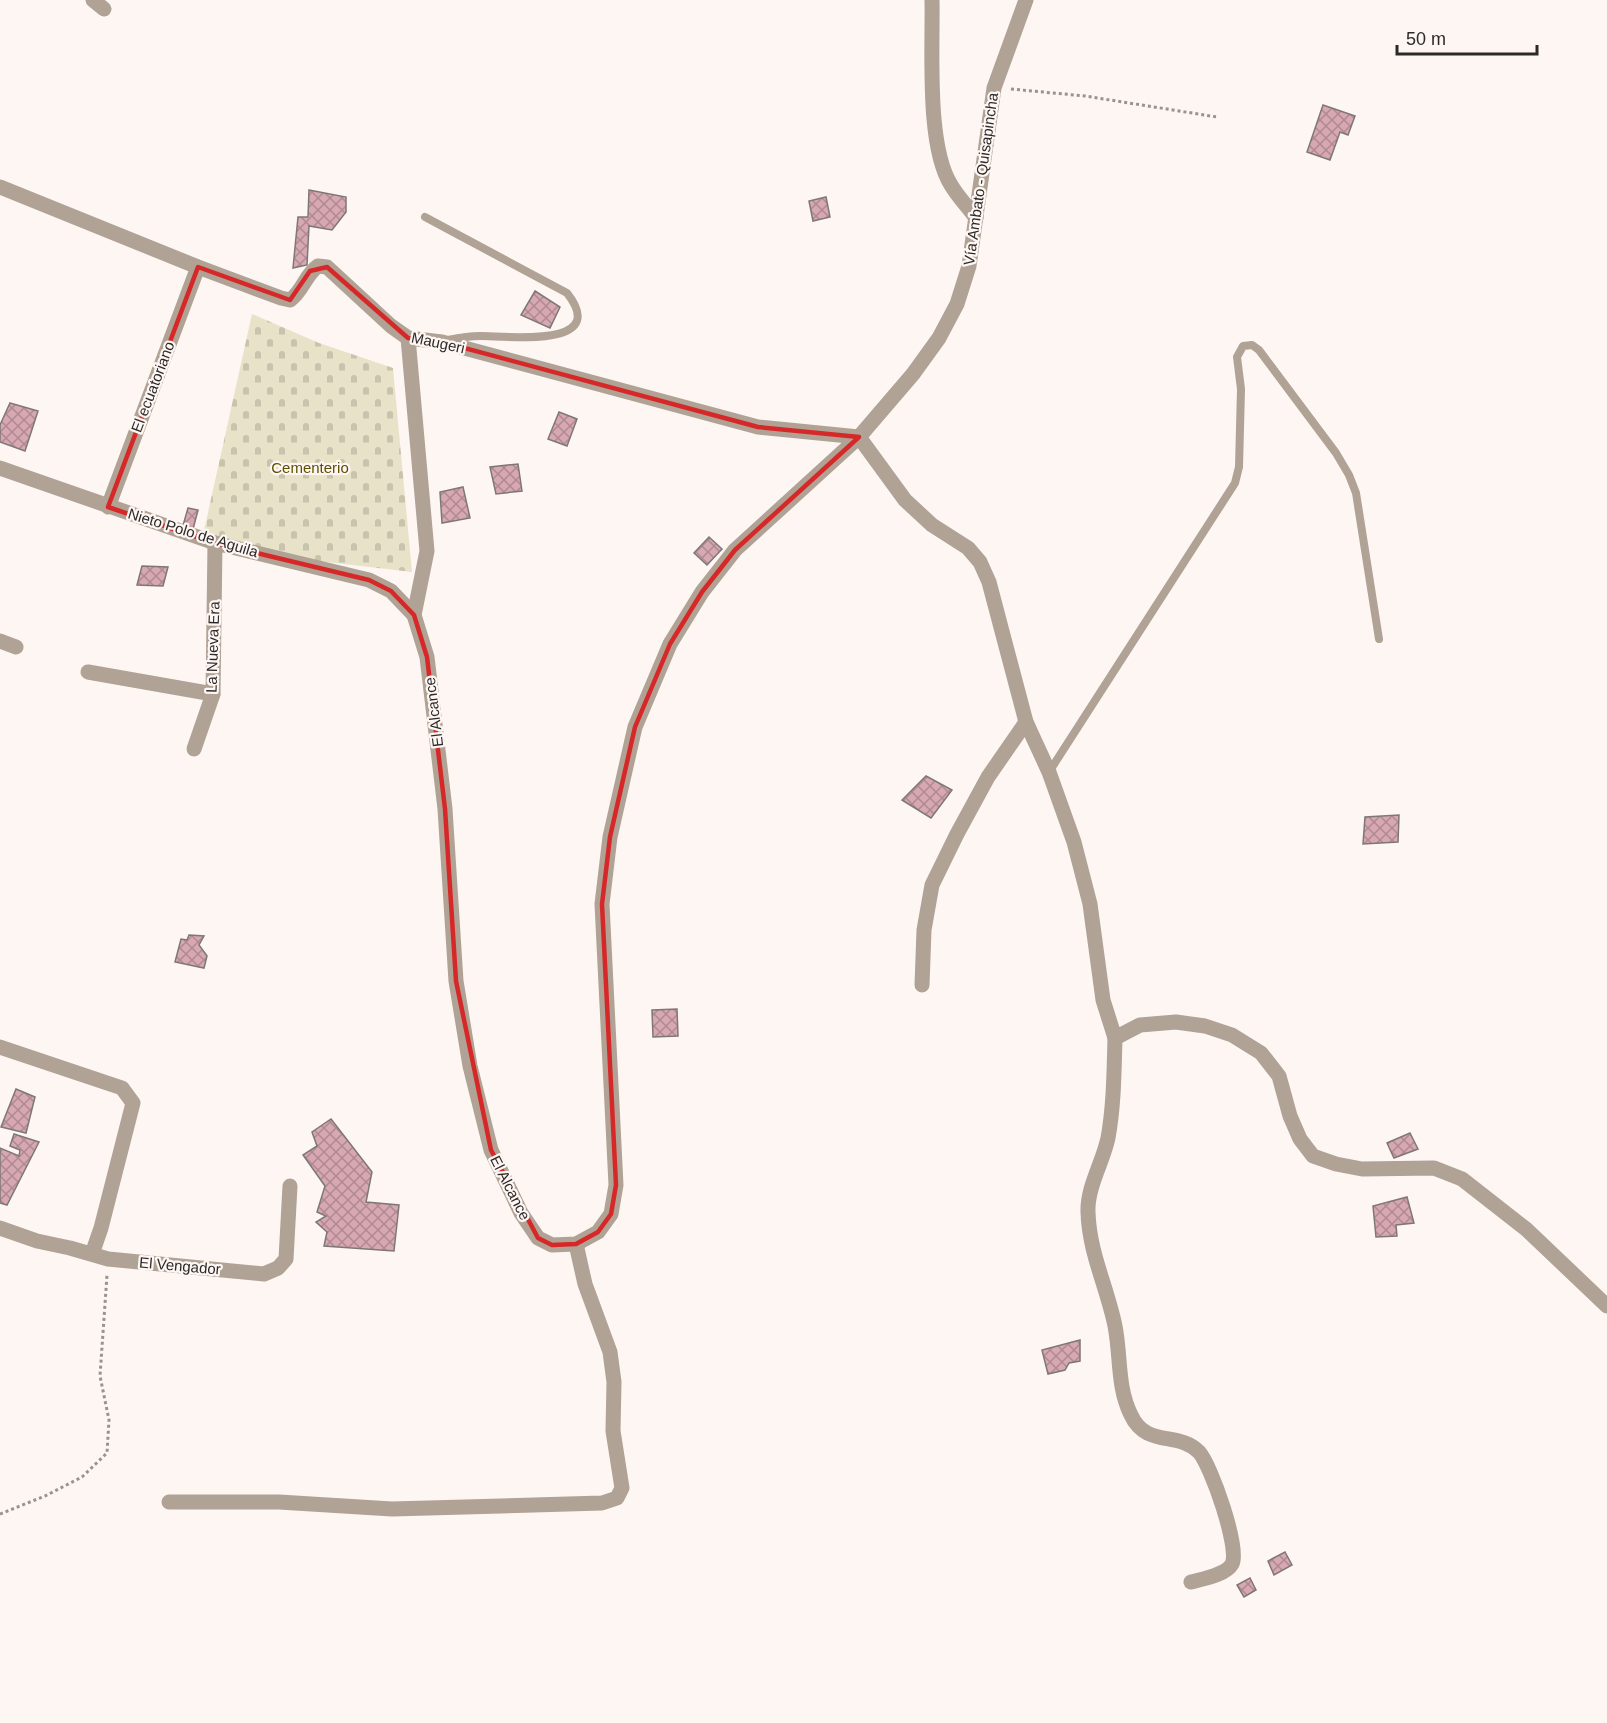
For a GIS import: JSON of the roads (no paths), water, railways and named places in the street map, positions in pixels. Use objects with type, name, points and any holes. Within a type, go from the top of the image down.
[{"type":"street","points":[[932,0],[934,125],[939,158],[950,184],[976,218]]},
{"type":"street","name":"Vía Ambato - Quisapincha","points":[[859,436],[913,375],[939,338],[957,304],[969,266],[994,88],[1026,0]]},
{"type":"street","name":"Maugeri","points":[[0,187],[198,267],[290,300],[297,295],[310,271],[318,266],[327,267],[391,326],[408,338],[442,342],[758,427],[859,436]]},
{"type":"street","name":"El ecuatoriano","points":[[108,507],[198,267]]},
{"type":"street","name":"El Alcance","points":[[408,338],[427,551],[414,615],[427,657],[445,808],[456,981],[470,1066],[491,1150],[521,1213],[538,1238],[552,1245],[576,1244]]},
{"type":"street","points":[[169,1502],[279,1502],[392,1509],[602,1503],[617,1498],[622,1488],[613,1431],[614,1382],[610,1352],[585,1284],[576,1244],[598,1232],[611,1214],[616,1185],[602,904],[610,837],[635,727],[670,644],[702,592],[735,550],[859,436],[918,515],[968,548],[980,562],[989,582],[1026,722],[1050,772],[1074,842],[1090,904],[1102,1000],[1115,1038],[1112,1105],[1107,1139],[1088,1209],[1091,1245],[1115,1327],[1122,1396],[1138,1428],[1147,1434],[1190,1446],[1199,1452],[1207,1464],[1226,1516],[1234,1553],[1232,1564],[1224,1571],[1191,1582]]},
{"type":"street","name":"Nieto Polo de Aguila","points":[[0,471],[215,543],[369,580],[391,591],[414,615]]},
{"type":"street","name":"La Nueva Era","points":[[194,749],[213,694],[215,543]]},
{"type":"street","points":[[0,641],[16,646]]},
{"type":"street","points":[[88,672],[213,694]]},
{"type":"street","points":[[922,985],[924,930],[932,885],[988,777],[1026,722]]},
{"type":"street","points":[[1115,1038],[1140,1025],[1176,1022],[1205,1026],[1232,1035],[1261,1053],[1279,1076],[1290,1116],[1300,1139],[1313,1156],[1336,1164],[1362,1169],[1434,1168],[1462,1179],[1526,1228],[1607,1306]]},
{"type":"street","points":[[0,1047],[122,1088],[133,1103],[101,1228],[92,1254]]},
{"type":"street","name":"El Vengador","points":[[0,1228],[37,1241],[108,1259],[264,1274],[278,1268],[286,1259],[290,1186]]},
{"type":"lane","points":[[425,217],[567,293],[575,303],[578,317],[574,326],[557,335],[477,336],[442,342]]},
{"type":"lane","points":[[1050,772],[1235,483],[1239,467],[1241,389],[1237,357],[1243,346],[1252,345],[1259,350],[1336,453],[1349,475],[1356,493],[1379,639]]},
{"type":"park label","name":"Cementerio","points":[[310,468]]}]
